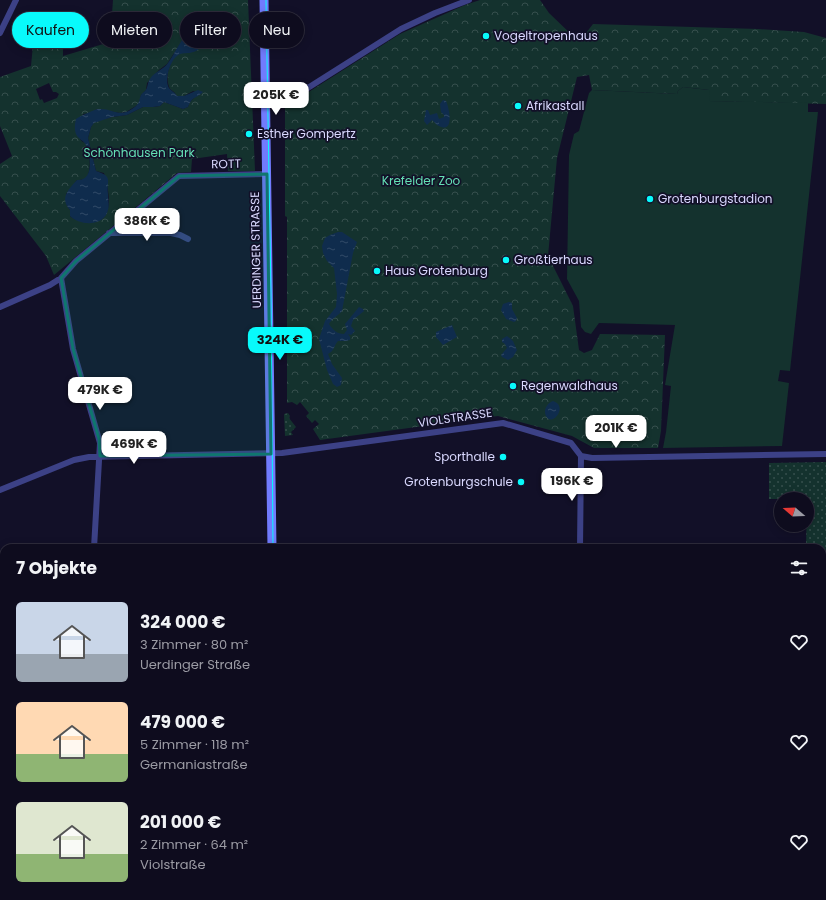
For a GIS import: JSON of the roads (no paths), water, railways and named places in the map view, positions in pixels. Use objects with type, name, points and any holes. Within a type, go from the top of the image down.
[{"type":"main road","name":"UERDINGER STRASSE","points":[[264,0],[272,544]]},
{"type":"street","points":[[0,32],[16,0]]},
{"type":"street","points":[[265,102],[276,104],[303,91],[401,29],[435,13],[469,0]]},
{"type":"street","name":"ROTT","points":[[0,307],[50,285],[61,278],[76,260],[179,176],[267,174]]},
{"type":"street","points":[[109,233],[171,233],[188,239]]},
{"type":"street","points":[[61,278],[73,349],[99,439],[100,456],[94,544]]},
{"type":"street","name":"VIOLSTRASSE","points":[[0,490],[74,460],[100,456],[271,454],[503,423],[571,443],[581,456]]},
{"type":"street","points":[[580,544],[581,456],[592,458],[650,458],[826,454]]},
{"type":"water","points":[[180,43],[180,48],[200,48],[197,51],[180,54],[174,58],[168,71],[167,80],[169,88],[177,96],[184,96],[198,90],[203,92],[193,99],[188,107],[183,109],[164,102],[160,106],[143,107],[127,115],[112,117],[94,123],[91,127],[88,138],[96,171],[105,175],[108,180],[109,204],[107,213],[100,221],[84,223],[74,219],[70,216],[70,210],[65,202],[66,194],[77,180],[86,176],[90,167],[86,145],[76,134],[76,119],[98,109],[121,113],[130,110],[139,102],[141,94],[146,90],[152,77],[171,59]]},
{"type":"water","points":[[443,100],[446,101],[450,119],[449,123],[444,127],[437,125],[432,120],[427,125],[424,121],[426,110],[428,110],[430,115],[437,113],[439,119],[444,117],[441,112],[440,104]]},
{"type":"water","points":[[338,232],[342,232],[357,242],[353,253],[342,311],[329,324],[335,331],[344,334],[347,330],[345,324],[359,307],[364,311],[353,320],[351,326],[355,331],[351,335],[348,334],[350,340],[338,341],[333,350],[328,354],[332,364],[342,378],[341,385],[337,387],[333,384],[327,370],[319,339],[325,321],[336,307],[337,294],[334,268],[327,261],[323,253],[322,246],[325,238]]},
{"type":"water","points":[[509,302],[512,303],[512,309],[517,318],[514,322],[506,319],[501,310],[503,304]]},
{"type":"water","points":[[452,325],[457,337],[443,345],[436,337],[436,332]]},
{"type":"water","points":[[507,336],[513,341],[517,350],[513,357],[508,360],[501,355],[507,348],[502,342],[502,339]]},
{"type":"water","points":[[553,401],[560,407],[558,415],[555,418],[549,419],[545,414],[545,409],[549,403]]},
{"type":"tram line","points":[[266,0],[271,293],[273,544]]},
{"type":"place","name":"Vogeltropenhaus","points":[[486,36]]},
{"type":"place","name":"Afrikastall","points":[[518,106]]},
{"type":"place","name":"Esther Gompertz","points":[[249,134]]},
{"type":"place","name":"Grotenburgstadion","points":[[650,199]]},
{"type":"place","name":"Großtierhaus","points":[[506,260]]},
{"type":"place","name":"Haus Grotenburg","points":[[377,271]]},
{"type":"place","name":"Regenwaldhaus","points":[[513,386]]},
{"type":"place","name":"Sporthalle","points":[[503,457]]},
{"type":"place","name":"Grotenburgschule","points":[[521,482]]},
{"type":"park label","name":"Schönhausen Park","points":[[139,153]]},
{"type":"park label","name":"Krefelder Zoo","points":[[421,181]]}]
